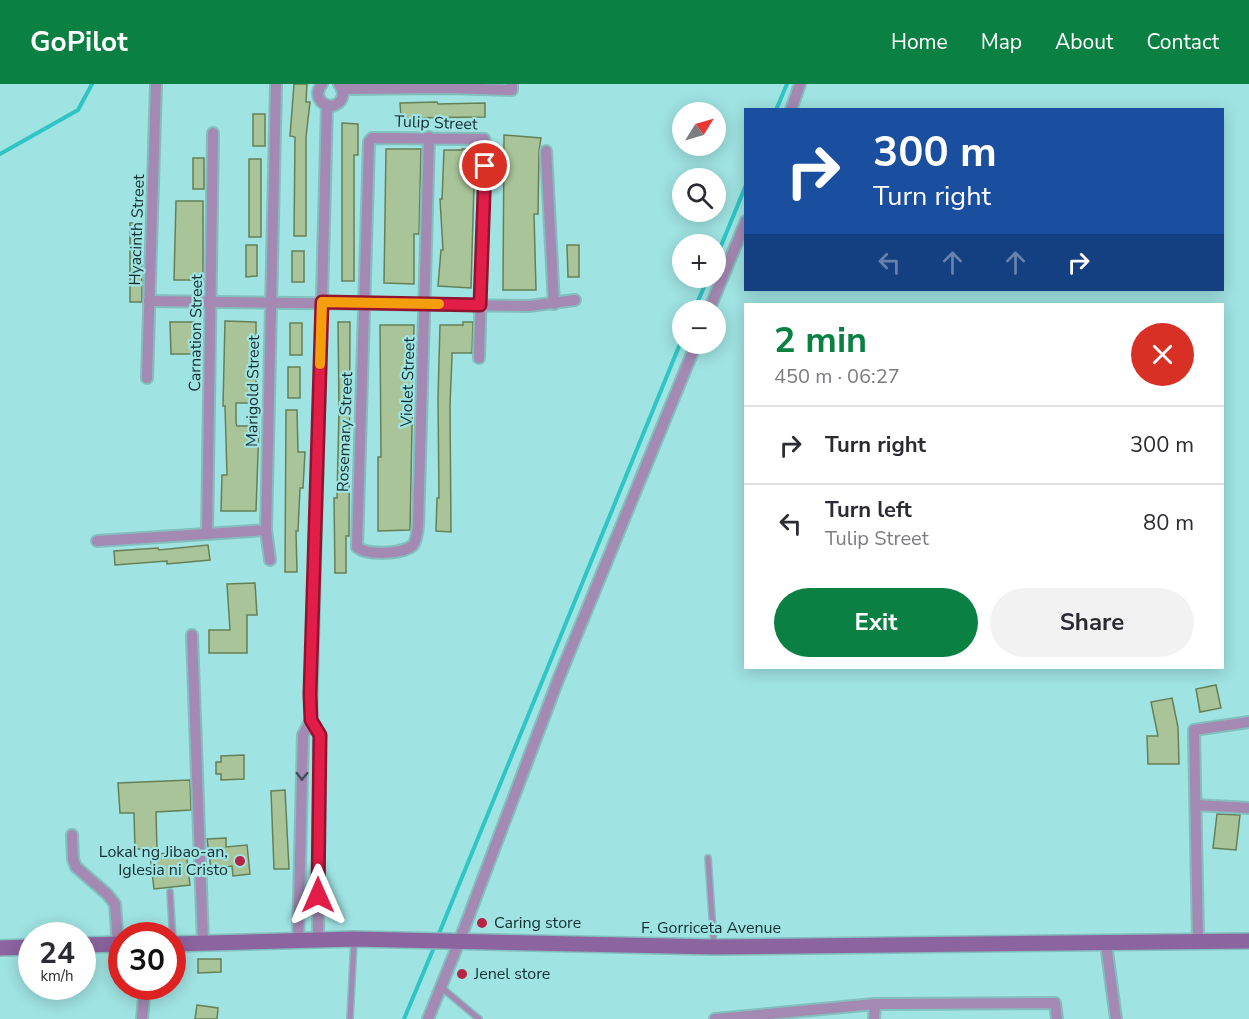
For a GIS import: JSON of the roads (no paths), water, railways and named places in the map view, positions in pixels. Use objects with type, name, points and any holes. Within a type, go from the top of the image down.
[{"type":"main road","name":"F. Gorriceta Avenue","points":[[186,944],[354,939],[715,947],[1249,941]]},
{"type":"main road","points":[[0,948],[18,947]]},
{"type":"street","name":"Hyacinth Street","points":[[147,378],[156,84]]},
{"type":"street","name":"Marigold Street","points":[[270,560],[266,530],[276,84]]},
{"type":"street","points":[[322,84],[318,95],[321,102],[327,106],[340,102],[342,98],[340,86],[447,86],[512,90],[512,84]]},
{"type":"street","points":[[792,108],[800,84]]},
{"type":"street","points":[[298,942],[303,735],[311,720],[327,106]]},
{"type":"street","name":"Carnation Street","points":[[207,534],[213,133]]},
{"type":"street","name":"Tulip Street","points":[[364,303],[369,142],[376,136],[481,138],[485,143],[479,358]]},
{"type":"street","name":"Violet Street","points":[[370,553],[405,551],[417,537],[426,304],[429,137]]},
{"type":"street","points":[[546,151],[554,304]]},
{"type":"street","points":[[713,300],[744,226]]},
{"type":"street","points":[[149,301],[480,305],[554,304],[575,300]]},
{"type":"street","name":"Rosemary Street","points":[[364,303],[357,547],[370,553]]},
{"type":"street","points":[[428,1019],[558,680],[692,354]]},
{"type":"street","points":[[97,541],[266,530]]},
{"type":"street","points":[[192,635],[203,943]]},
{"type":"street","points":[[311,720],[320,735],[318,941]]},
{"type":"street","points":[[1198,941],[1194,730],[1249,722]]},
{"type":"street","points":[[1196,805],[1249,808]]},
{"type":"street","points":[[72,835],[73,859],[76,867],[115,904],[117,922]]},
{"type":"street","points":[[1106,944],[1116,1019]]},
{"type":"street","points":[[142,1019],[144,1000]]},
{"type":"street","points":[[715,1019],[782,1016],[875,1004],[1055,1002],[1057,1019]]},
{"type":"street","points":[[874,1019],[875,1004]]},
{"type":"lane","points":[[708,858],[715,947]]},
{"type":"lane","points":[[170,892],[172,922]]},
{"type":"lane","points":[[351,1019],[354,939]]},
{"type":"lane","points":[[441,987],[479,1019]]},
{"type":"waterway","points":[[0,154],[78,110],[92,84]]},
{"type":"waterway","points":[[777,108],[787,84]]},
{"type":"waterway","points":[[726,234],[744,190]]},
{"type":"waterway","points":[[698,300],[704,288]]},
{"type":"waterway","points":[[438,936],[676,354]]},
{"type":"waterway","points":[[404,1019],[435,945]]},
{"type":"place","name":"Lokal ng Jibao-an, Iglesia ni Cristo","points":[[240,861]]},
{"type":"place","name":"Caring store","points":[[482,923]]},
{"type":"place","name":"Jenel store","points":[[462,974]]}]
